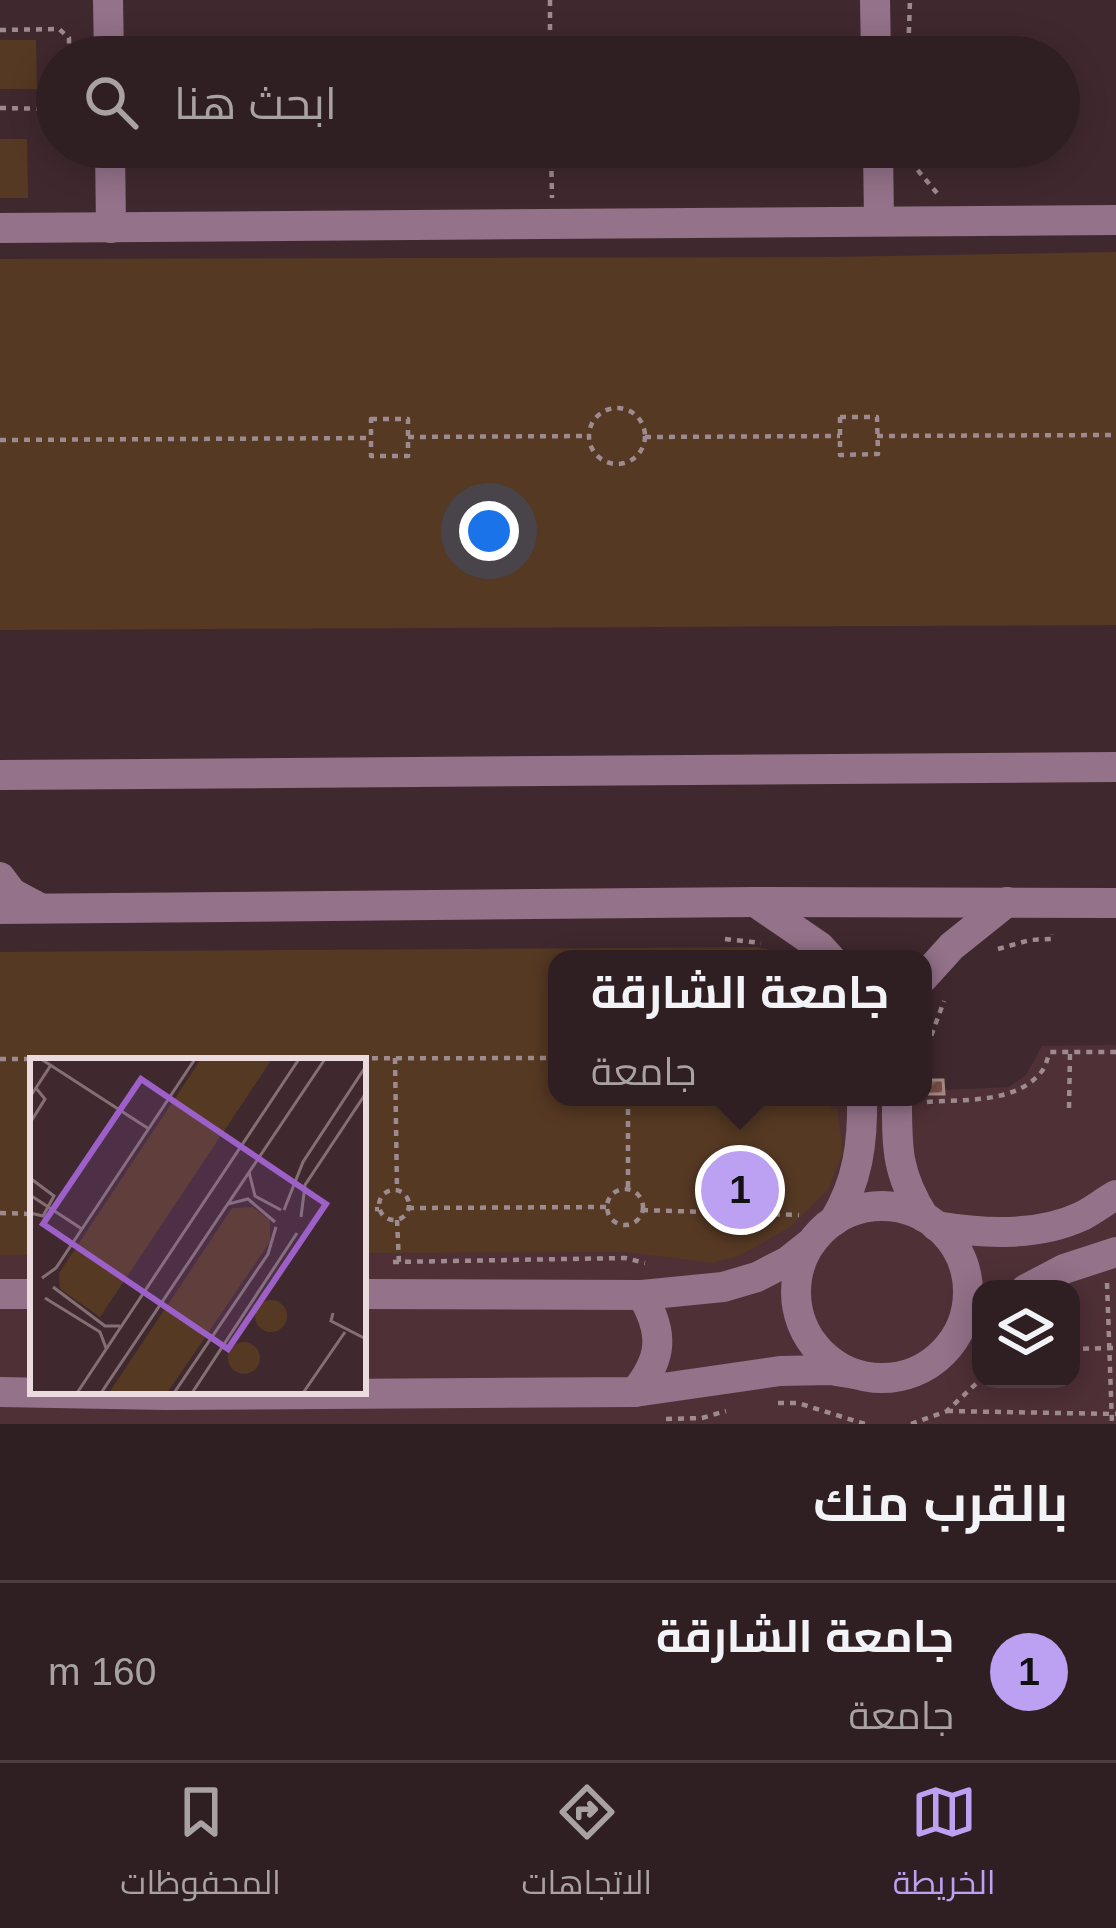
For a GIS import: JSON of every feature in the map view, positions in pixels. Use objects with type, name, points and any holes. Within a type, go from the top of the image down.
[{"type":"street","points":[[108,0],[109,36]]},
{"type":"street","points":[[875,0],[876,36]]},
{"type":"street","points":[[110,168],[111,229]]},
{"type":"street","points":[[878,168],[879,221]]},
{"type":"street","points":[[0,228],[1116,220]]},
{"type":"street","points":[[0,775],[1116,767]]},
{"type":"street","points":[[0,803],[34,775]]},
{"type":"street","points":[[0,878],[12,893],[40,908]]},
{"type":"street","points":[[755,902],[823,950]]},
{"type":"street","points":[[937,982],[952,946],[1007,902]]},
{"type":"street","points":[[0,908],[1116,903]]},
{"type":"street","points":[[366,1294],[649,1282],[723,1288],[740,1282],[788,1261],[854,1180],[860,1157],[858,1108],[903,1107],[898,1154],[902,1175],[930,1222]]},
{"type":"street","points":[[930,1222],[992,1232],[1047,1227],[1083,1216],[1116,1195]]},
{"type":"street","points":[[855,1374],[821,1353],[800,1319],[796,1299],[802,1260],[819,1226],[850,1212],[887,1207],[906,1210],[949,1239],[965,1271],[967,1307],[953,1340]]},
{"type":"street","points":[[1043,1280],[1111,1253]]},
{"type":"street","points":[[634,1392],[648,1376],[656,1356],[658,1334],[649,1282]]},
{"type":"street","points":[[366,1394],[634,1392],[807,1369],[899,1377],[920,1370],[972,1326]]},
{"type":"street","points":[[0,1392],[30,1393]]},
{"type":"street","points":[[110,1394],[321,1394]]},
{"type":"path","points":[[550,0],[550,36]]},
{"type":"path","points":[[909,36],[910,0]]},
{"type":"path","points":[[0,30],[58,29],[67,36]]},
{"type":"path","points":[[0,108],[36,109]]},
{"type":"path","points":[[551,168],[552,203]]},
{"type":"path","points":[[617,408],[634,413],[645,436],[640,453],[617,464],[601,459],[589,436],[601,413],[617,408]]},
{"type":"path","points":[[840,417],[877,417],[877,436],[878,454],[840,454],[840,417]]},
{"type":"path","points":[[371,419],[408,419],[408,456],[371,456],[371,438],[371,419]]},
{"type":"path","points":[[877,436],[1116,435]]},
{"type":"path","points":[[408,437],[589,436]]},
{"type":"path","points":[[645,436],[840,436]]},
{"type":"path","points":[[0,440],[371,438]]},
{"type":"path","points":[[993,951],[1013,943],[1052,940],[1055,903]]},
{"type":"path","points":[[932,1104],[1014,1092],[1041,1073],[1050,1052],[1116,1052]]},
{"type":"path","points":[[1070,1053],[1070,1108]]},
{"type":"path","points":[[366,1058],[548,1058]]},
{"type":"path","points":[[395,1058],[397,1190]]},
{"type":"path","points":[[0,1059],[30,1059]]},
{"type":"path","points":[[628,1106],[628,1190]]},
{"type":"path","points":[[397,1190],[406,1197],[404,1216],[397,1220],[382,1216],[382,1195],[397,1190]]},
{"type":"path","points":[[628,1190],[639,1197],[643,1210],[639,1219],[623,1225],[615,1223],[607,1207],[614,1193],[628,1190]]},
{"type":"path","points":[[408,1208],[607,1207]]},
{"type":"path","points":[[366,1210],[379,1209]]},
{"type":"path","points":[[643,1210],[819,1226]]},
{"type":"path","points":[[0,1213],[30,1214]]},
{"type":"path","points":[[397,1220],[399,1294]]},
{"type":"path","points":[[1111,1253],[1112,1424]]},
{"type":"path","points":[[381,1262],[625,1258],[635,1259],[649,1282]]},
{"type":"path","points":[[1080,1349],[1112,1348]]},
{"type":"path","points":[[947,1411],[972,1387]]},
{"type":"path","points":[[773,1403],[798,1403],[865,1424]]},
{"type":"path","points":[[662,1420],[728,1411]]},
{"type":"path","points":[[911,1424],[947,1411],[1114,1414]]},
{"type":"shaded area","points":[[0,40],[36,40],[36,89],[0,89]]},
{"type":"shaded area","points":[[0,139],[27,139],[28,198],[0,198]]},
{"type":"shaded area","points":[[1116,252],[1116,625],[0,630],[0,259]]},
{"type":"shaded area","points":[[756,947],[770,950],[548,950],[548,1106],[831,1106],[837,1109],[843,1152],[829,1188],[790,1227],[739,1256],[711,1263],[626,1252],[366,1253],[366,1058],[30,1058],[30,1255],[0,1255],[0,952]]},
{"type":"shaded area","points":[[1116,1045],[1116,1424],[0,1424],[0,1051],[548,1048],[548,1106],[932,1106],[932,1080],[943,1080],[944,1090],[1009,1087],[1026,1075],[1042,1046]]},
{"type":"building","points":[[932,1080],[943,1080],[944,1094],[932,1094]]},
{"type":"place","name":"جامعة الشارقة","points":[[740,1190]]}]
